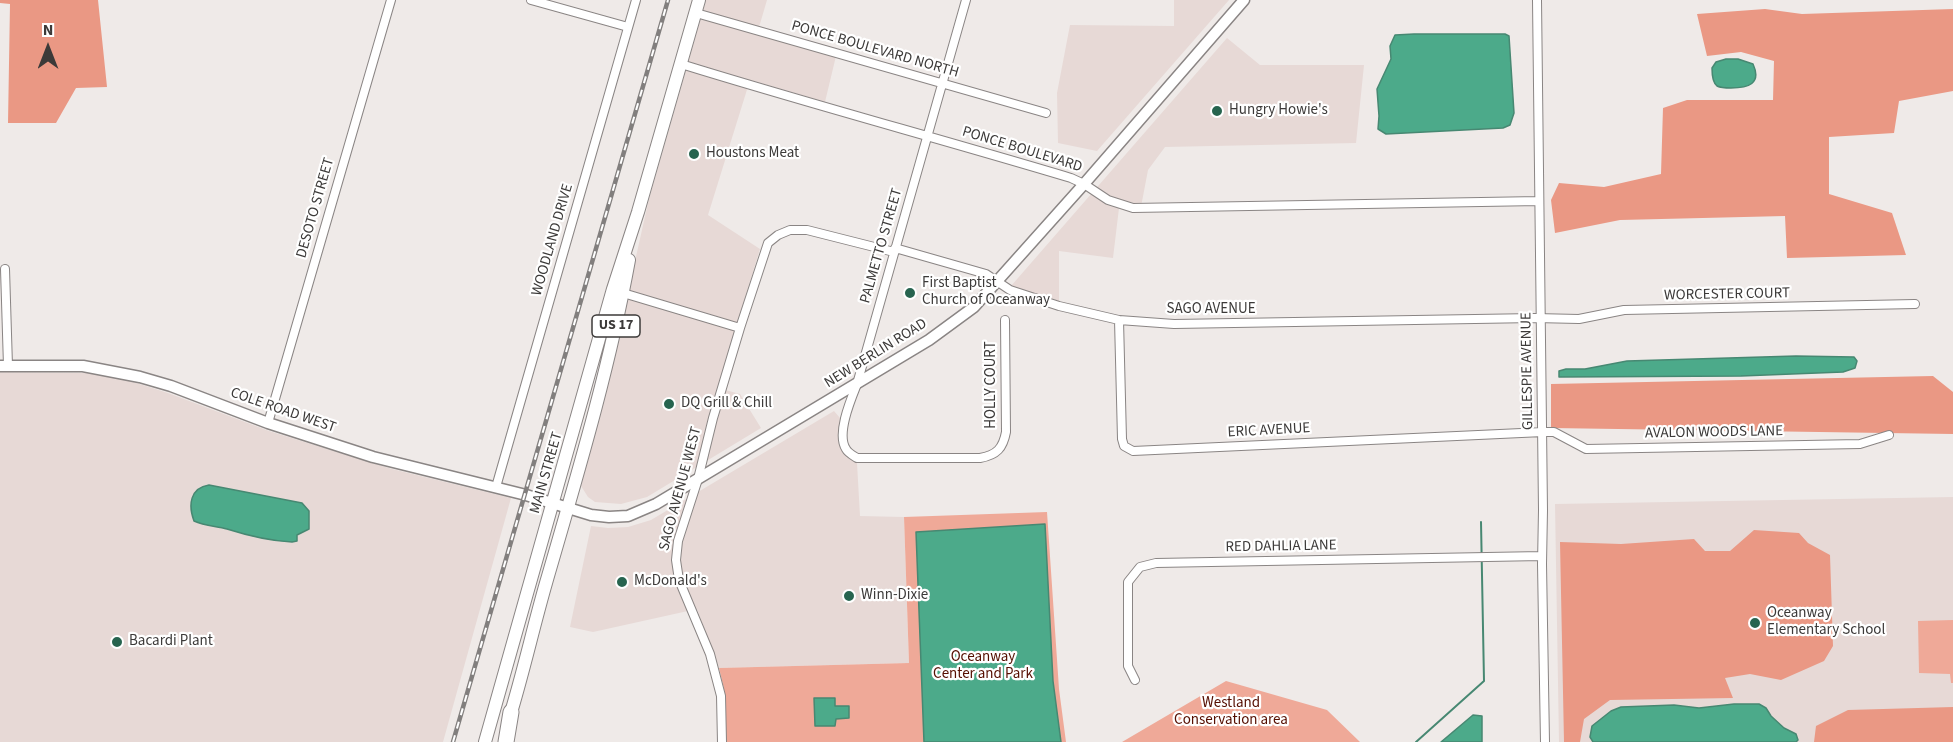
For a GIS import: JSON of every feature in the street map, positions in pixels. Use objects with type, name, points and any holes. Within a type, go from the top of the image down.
[{"type":"highway","points":[[504,742],[511,712]]},
{"type":"main road","name":"MAIN STREET","points":[[484,742],[554,504],[613,289],[638,212],[699,0]]},
{"type":"main road","name":"MAIN STREET","points":[[511,712],[606,370],[638,212]]},
{"type":"street","name":"DESOTO STREET","points":[[268,423],[391,0]]},
{"type":"street","points":[[531,0],[628,27]]},
{"type":"street","name":"WOODLAND DRIVE","points":[[496,487],[636,0]]},
{"type":"street","name":"PALMETTO STREET","points":[[894,459],[857,459],[846,449],[842,438],[849,405],[857,384],[966,0]]},
{"type":"street","name":"NEW BERLIN ROAD","points":[[554,504],[591,515],[609,517],[628,516],[656,504],[857,384],[955,322],[974,307],[998,281],[1244,0]]},
{"type":"street","name":"GILLESPIE AVENUE","points":[[1537,0],[1545,742]]},
{"type":"street","name":"PONCE BOULEVARD NORTH","points":[[696,13],[1046,113]]},
{"type":"street","name":"PONCE BOULEVARD","points":[[681,64],[1071,178],[1108,200],[1133,208],[1539,201]]},
{"type":"street","name":"SAGO AVENUE","points":[[768,243],[778,235],[790,230],[807,231],[894,250],[986,274],[1010,290],[1059,306],[1119,320],[1174,324],[1540,318]]},
{"type":"street","name":"SAGO AVENUE WEST","points":[[722,742],[721,696],[712,663],[679,580],[676,560],[678,541],[698,479],[713,418],[768,243]]},
{"type":"street","points":[[4,366],[5,269]]},
{"type":"street","points":[[623,293],[740,328]]},
{"type":"street","name":"WORCESTER COURT","points":[[1540,318],[1579,319],[1624,310],[1915,304]]},
{"type":"street","name":"HOLLY COURT","points":[[894,459],[980,458],[998,452],[1003,445],[1006,432],[1005,320]]},
{"type":"street","name":"ERIC AVENUE","points":[[1119,320],[1122,439],[1124,446],[1133,451],[1543,432]]},
{"type":"street","name":"COLE ROAD WEST","points":[[4,366],[71,365],[120,372],[171,386],[268,423],[373,457],[410,468],[496,487],[554,504]]},
{"type":"street","name":"AVALON WOODS LANE","points":[[1543,432],[1554,432],[1586,449],[1860,444],[1889,435]]},
{"type":"street","name":"RED DAHLIA LANE","points":[[1135,680],[1128,666],[1128,582],[1140,567],[1156,563],[1542,556]]},
{"type":"shaded area","points":[[0,0],[98,0],[107,87],[76,88],[56,123],[8,123],[10,4],[0,3]]},
{"type":"shaded area","points":[[706,0],[767,0],[757,34],[836,56],[825,102],[750,80],[708,215],[760,249],[718,388],[740,394],[761,428],[647,497],[621,504],[595,502],[588,497],[581,486],[609,376],[649,199]]},
{"type":"shaded area","points":[[1174,0],[1229,0],[1097,151],[1058,143],[1057,93],[1070,25],[1174,26]]},
{"type":"shaded area","points":[[1765,9],[1802,14],[1953,9],[1953,91],[1899,101],[1894,133],[1829,137],[1829,194],[1892,213],[1906,255],[1787,258],[1785,216],[1620,220],[1555,233],[1551,200],[1559,183],[1604,187],[1661,174],[1663,108],[1687,100],[1773,100],[1774,61],[1741,52],[1707,56],[1697,14]]},
{"type":"shaded area","points":[[1505,34],[1509,36],[1514,113],[1510,125],[1503,128],[1386,134],[1378,129],[1377,89],[1391,59],[1390,46],[1395,35]]},
{"type":"shaded area","points":[[1227,38],[1260,65],[1364,65],[1356,143],[1165,147],[1148,170],[1140,212],[1119,208],[1113,258],[1059,251],[1059,301],[1011,286]]},
{"type":"shaded area","points":[[1738,59],[1753,64],[1756,76],[1752,84],[1726,88],[1717,86],[1713,80],[1712,68],[1716,62]]},
{"type":"shaded area","points":[[1796,356],[1854,357],[1857,361],[1855,368],[1843,372],[1741,376],[1559,377],[1559,371],[1566,369],[1585,369],[1627,361]]},
{"type":"shaded area","points":[[0,372],[91,373],[130,381],[269,431],[392,469],[511,498],[443,742],[0,742]]},
{"type":"shaded area","points":[[1933,376],[1953,392],[1953,434],[1551,428],[1551,384]]},
{"type":"shaded area","points":[[834,411],[840,418],[838,440],[844,452],[857,463],[860,516],[904,517],[909,663],[719,668],[697,609],[593,632],[570,627],[591,526],[628,527],[651,520]]},
{"type":"shaded area","points":[[209,485],[302,503],[309,511],[309,529],[297,535],[297,541],[292,542],[251,536],[194,521],[191,503],[194,493]]},
{"type":"shaded area","name":"Oceanway Elementary School","points":[[1953,497],[1953,742],[1559,742],[1555,504]]},
{"type":"shaded area","points":[[1045,524],[1053,681],[1061,742],[924,742],[916,532]]},
{"type":"shaded area","points":[[1754,530],[1799,533],[1808,543],[1830,555],[1833,646],[1824,661],[1781,680],[1750,674],[1725,678],[1733,698],[1610,700],[1584,719],[1580,742],[1564,742],[1560,542],[1621,544],[1694,539],[1705,551],[1730,551]]},
{"type":"shaded area","points":[[814,698],[835,698],[835,706],[849,706],[849,718],[836,719],[835,726],[815,726]]},
{"type":"shaded area","points":[[1759,704],[1766,708],[1784,728],[1796,734],[1798,740],[1796,742],[1593,742],[1590,737],[1592,726],[1611,711],[1621,707],[1674,705],[1699,708]]},
{"type":"shaded area","points":[[1953,707],[1953,742],[1814,742],[1816,726],[1848,710]]},
{"type":"shaded area","points":[[1473,715],[1482,716],[1482,742],[1441,742]]},
{"type":"green space","name":"Oceanway Center and Park","points":[[1047,512],[1059,689],[1066,742],[726,742],[724,689],[719,668],[909,663],[904,517]]},
{"type":"green space","points":[[1953,620],[1953,683],[1951,683],[1950,674],[1919,673],[1918,621]]},
{"type":"green space","name":"Westland Conservation area","points":[[1226,681],[1327,710],[1360,742],[1122,742]]},
{"type":"waterway","points":[[1416,742],[1484,681],[1481,522]]},
{"type":"railway","points":[[453,742],[668,0]]},
{"type":"place","name":"Hungry Howie's","points":[[1217,111]]},
{"type":"place","name":"Houstons Meat","points":[[694,154]]},
{"type":"place","name":"First Baptist Church of Oceanway","points":[[910,293]]},
{"type":"place","name":"DQ Grill & Chill","points":[[669,404]]},
{"type":"place","name":"McDonald's","points":[[622,582]]},
{"type":"place","name":"Winn-Dixie","points":[[849,596]]},
{"type":"place","name":"Oceanway Elementary School","points":[[1755,623]]},
{"type":"place","name":"Bacardi Plant","points":[[117,642]]}]
